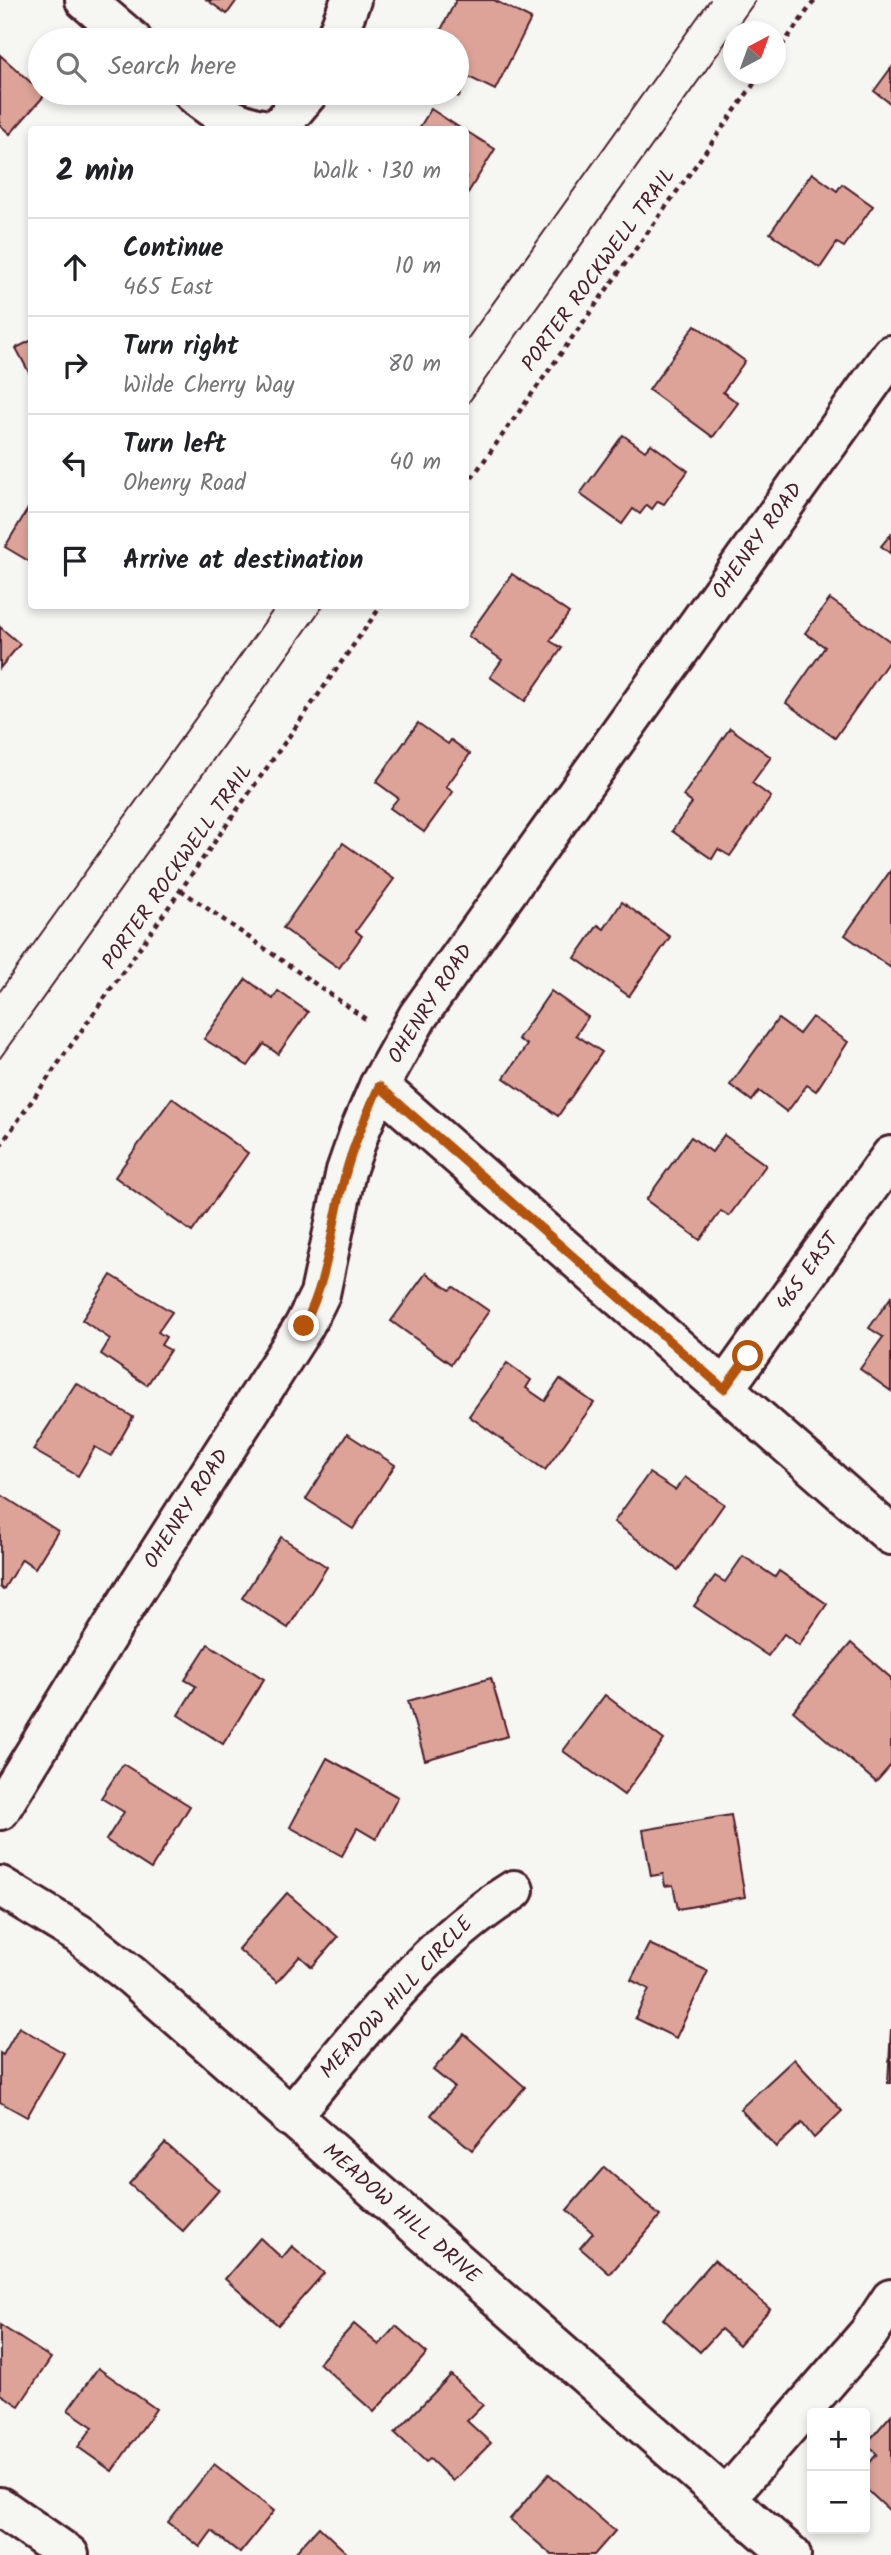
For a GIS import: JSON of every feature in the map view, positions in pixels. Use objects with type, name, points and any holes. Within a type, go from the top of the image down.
[{"type":"street","points":[[85,0],[118,28]]},
{"type":"street","points":[[340,28],[351,0]]},
{"type":"street","points":[[210,105],[229,119],[254,126]]},
{"type":"street","points":[[279,126],[298,105]]},
{"type":"street","name":"OHENRY ROAD","points":[[0,1810],[117,1617],[304,1326],[320,1294],[326,1272],[346,1171],[379,1086],[439,985],[891,355]]},
{"type":"street","points":[[379,1086],[891,1535]]},
{"type":"street","name":"465 EAST","points":[[724,1389],[891,1156]]},
{"type":"street","name":"MEADOW HILL DRIVE","points":[[0,1886],[79,1934],[121,1968],[791,2555]]},
{"type":"street","name":"MEADOW HILL CIRCLE","points":[[290,2117],[441,1945],[475,1914],[514,1890]]},
{"type":"street","points":[[726,2498],[868,2334],[891,2299]]},
{"type":"street","points":[[0,2507],[69,2555]]},
{"type":"path","points":[[786,39],[815,0]]},
{"type":"path","name":"PORTER ROCKWELL TRAIL","points":[[469,481],[754,84]]},
{"type":"path","name":"PORTER ROCKWELL TRAIL","points":[[0,1146],[379,609]]},
{"type":"path","points":[[181,890],[367,1020]]},
{"type":"building","points":[[207,0],[237,0],[227,14]]},
{"type":"building","points":[[456,0],[494,0],[531,19],[495,90],[469,77],[469,28],[442,28]]},
{"type":"building","points":[[0,55],[28,80],[28,105],[36,105],[10,134],[0,125]]},
{"type":"building","points":[[891,68],[891,104],[874,91]]},
{"type":"building","points":[[431,109],[457,126],[420,126]]},
{"type":"building","points":[[469,133],[495,149],[469,191]]},
{"type":"building","points":[[812,173],[837,191],[842,184],[873,206],[844,247],[837,243],[820,268],[770,233]]},
{"type":"building","points":[[695,325],[745,361],[723,392],[738,403],[713,437],[649,390]]},
{"type":"building","points":[[28,342],[28,370],[16,348]]},
{"type":"building","points":[[623,435],[645,451],[651,444],[688,471],[664,504],[658,501],[652,509],[647,505],[640,514],[633,509],[622,524],[580,494]]},
{"type":"building","points":[[28,509],[28,561],[5,547]]},
{"type":"building","points":[[891,534],[891,554],[881,546]]},
{"type":"building","points":[[512,574],[569,613],[550,641],[562,648],[525,701],[490,677],[502,660],[468,636]]},
{"type":"building","points":[[830,599],[891,642],[891,658],[835,738],[786,703],[825,647],[805,633]]},
{"type":"building","points":[[0,627],[20,644],[0,668]]},
{"type":"building","points":[[418,723],[448,744],[451,740],[470,754],[446,787],[453,792],[424,832],[390,808],[398,798],[376,782]]},
{"type":"building","points":[[730,728],[771,757],[752,783],[771,797],[730,856],[718,849],[712,859],[672,831],[692,803],[683,796]]},
{"type":"building","points":[[343,843],[394,879],[356,931],[362,936],[339,968],[283,928]]},
{"type":"building","points":[[891,870],[891,968],[845,935]]},
{"type":"building","points":[[622,902],[670,937],[629,996],[575,958],[598,925],[604,929]]},
{"type":"building","points":[[246,979],[273,999],[278,991],[308,1012],[278,1054],[264,1044],[248,1066],[204,1039]]},
{"type":"building","points":[[551,991],[588,1017],[576,1035],[602,1052],[558,1116],[504,1078],[527,1045],[518,1039]]},
{"type":"building","points":[[812,1017],[848,1042],[816,1091],[807,1085],[787,1112],[759,1091],[752,1101],[730,1085],[778,1019],[799,1034]]},
{"type":"building","points":[[172,1098],[248,1153],[192,1232],[115,1177]]},
{"type":"building","points":[[724,1135],[766,1165],[729,1216],[721,1211],[700,1240],[646,1200],[691,1137],[712,1152]]},
{"type":"building","points":[[426,1273],[450,1290],[454,1287],[489,1311],[451,1364],[391,1321]]},
{"type":"building","points":[[111,1275],[172,1312],[158,1332],[166,1337],[161,1345],[170,1350],[147,1385],[101,1354],[110,1339],[82,1320]]},
{"type":"building","points":[[891,1297],[891,1391],[860,1369],[883,1337],[869,1328]]},
{"type":"building","points":[[507,1363],[531,1380],[526,1388],[545,1401],[560,1379],[594,1403],[545,1470],[469,1416]]},
{"type":"building","points":[[76,1383],[133,1417],[111,1456],[95,1447],[78,1476],[33,1450]]},
{"type":"building","points":[[347,1434],[395,1465],[353,1529],[306,1499]]},
{"type":"building","points":[[649,1473],[675,1490],[685,1477],[724,1504],[678,1570],[614,1522]]},
{"type":"building","points":[[0,1494],[58,1531],[35,1568],[22,1559],[3,1590],[0,1587]]},
{"type":"building","points":[[281,1537],[327,1567],[288,1628],[242,1598]]},
{"type":"building","points":[[743,1556],[775,1577],[779,1571],[827,1604],[799,1645],[784,1634],[768,1656],[694,1606],[715,1576],[725,1582]]},
{"type":"building","points":[[851,1643],[891,1678],[891,1765],[876,1782],[793,1711]]},
{"type":"building","points":[[208,1644],[264,1679],[223,1744],[178,1715],[196,1686],[185,1680]]},
{"type":"building","points":[[491,1678],[508,1736],[425,1760],[408,1701]]},
{"type":"building","points":[[605,1695],[664,1740],[624,1795],[563,1751]]},
{"type":"building","points":[[327,1758],[398,1797],[376,1839],[357,1828],[342,1856],[290,1827]]},
{"type":"building","points":[[123,1764],[190,1806],[151,1869],[106,1840],[124,1812],[101,1798]]},
{"type":"building","points":[[731,1815],[745,1897],[678,1909],[673,1885],[665,1886],[663,1874],[651,1876],[643,1830]]},
{"type":"building","points":[[287,1893],[338,1937],[312,1967],[300,1956],[277,1982],[238,1949]]},
{"type":"building","points":[[649,1944],[708,1971],[676,2038],[635,2018],[649,1989],[631,1980]]},
{"type":"building","points":[[19,2027],[64,2053],[27,2117],[0,2102],[0,2053],[3,2055]]},
{"type":"building","points":[[891,2029],[891,2083],[888,2083]]},
{"type":"building","points":[[464,2034],[525,2087],[472,2150],[431,2115],[454,2087],[433,2070]]},
{"type":"building","points":[[794,2059],[842,2111],[814,2138],[802,2123],[776,2147],[740,2109]]},
{"type":"building","points":[[165,2143],[219,2190],[183,2231],[129,2184]]},
{"type":"building","points":[[604,2167],[660,2216],[610,2274],[580,2248],[593,2233],[567,2210]]},
{"type":"building","points":[[260,2238],[282,2258],[292,2246],[324,2273],[278,2325],[225,2279]]},
{"type":"building","points":[[714,2260],[770,2309],[739,2345],[721,2329],[700,2352],[663,2319]]},
{"type":"building","points":[[354,2324],[379,2345],[396,2326],[427,2353],[374,2412],[319,2363]]},
{"type":"building","points":[[0,2325],[51,2358],[19,2406],[0,2394]]},
{"type":"building","points":[[98,2368],[156,2409],[112,2471],[78,2447],[93,2427],[68,2410]]},
{"type":"building","points":[[451,2375],[483,2405],[467,2421],[491,2443],[453,2481],[430,2459],[426,2462],[395,2433]]},
{"type":"building","points":[[891,2415],[891,2512],[870,2493],[870,2462],[877,2454],[870,2448],[870,2439]]},
{"type":"building","points":[[214,2464],[274,2511],[240,2553],[212,2531],[200,2547],[168,2522]]},
{"type":"building","points":[[549,2474],[615,2531],[594,2555],[552,2555],[510,2519]]},
{"type":"building","points":[[319,2527],[349,2555],[293,2555]]},
{"type":"tram line","points":[[469,337],[710,0]]},
{"type":"tram line","points":[[469,402],[756,0]]},
{"type":"tram line","points":[[0,991],[274,609]]},
{"type":"tram line","points":[[0,1058],[321,609]]},
{"type":"route","points":[[304,1326],[320,1294],[346,1171],[379,1086],[724,1389],[748,1356]]}]
